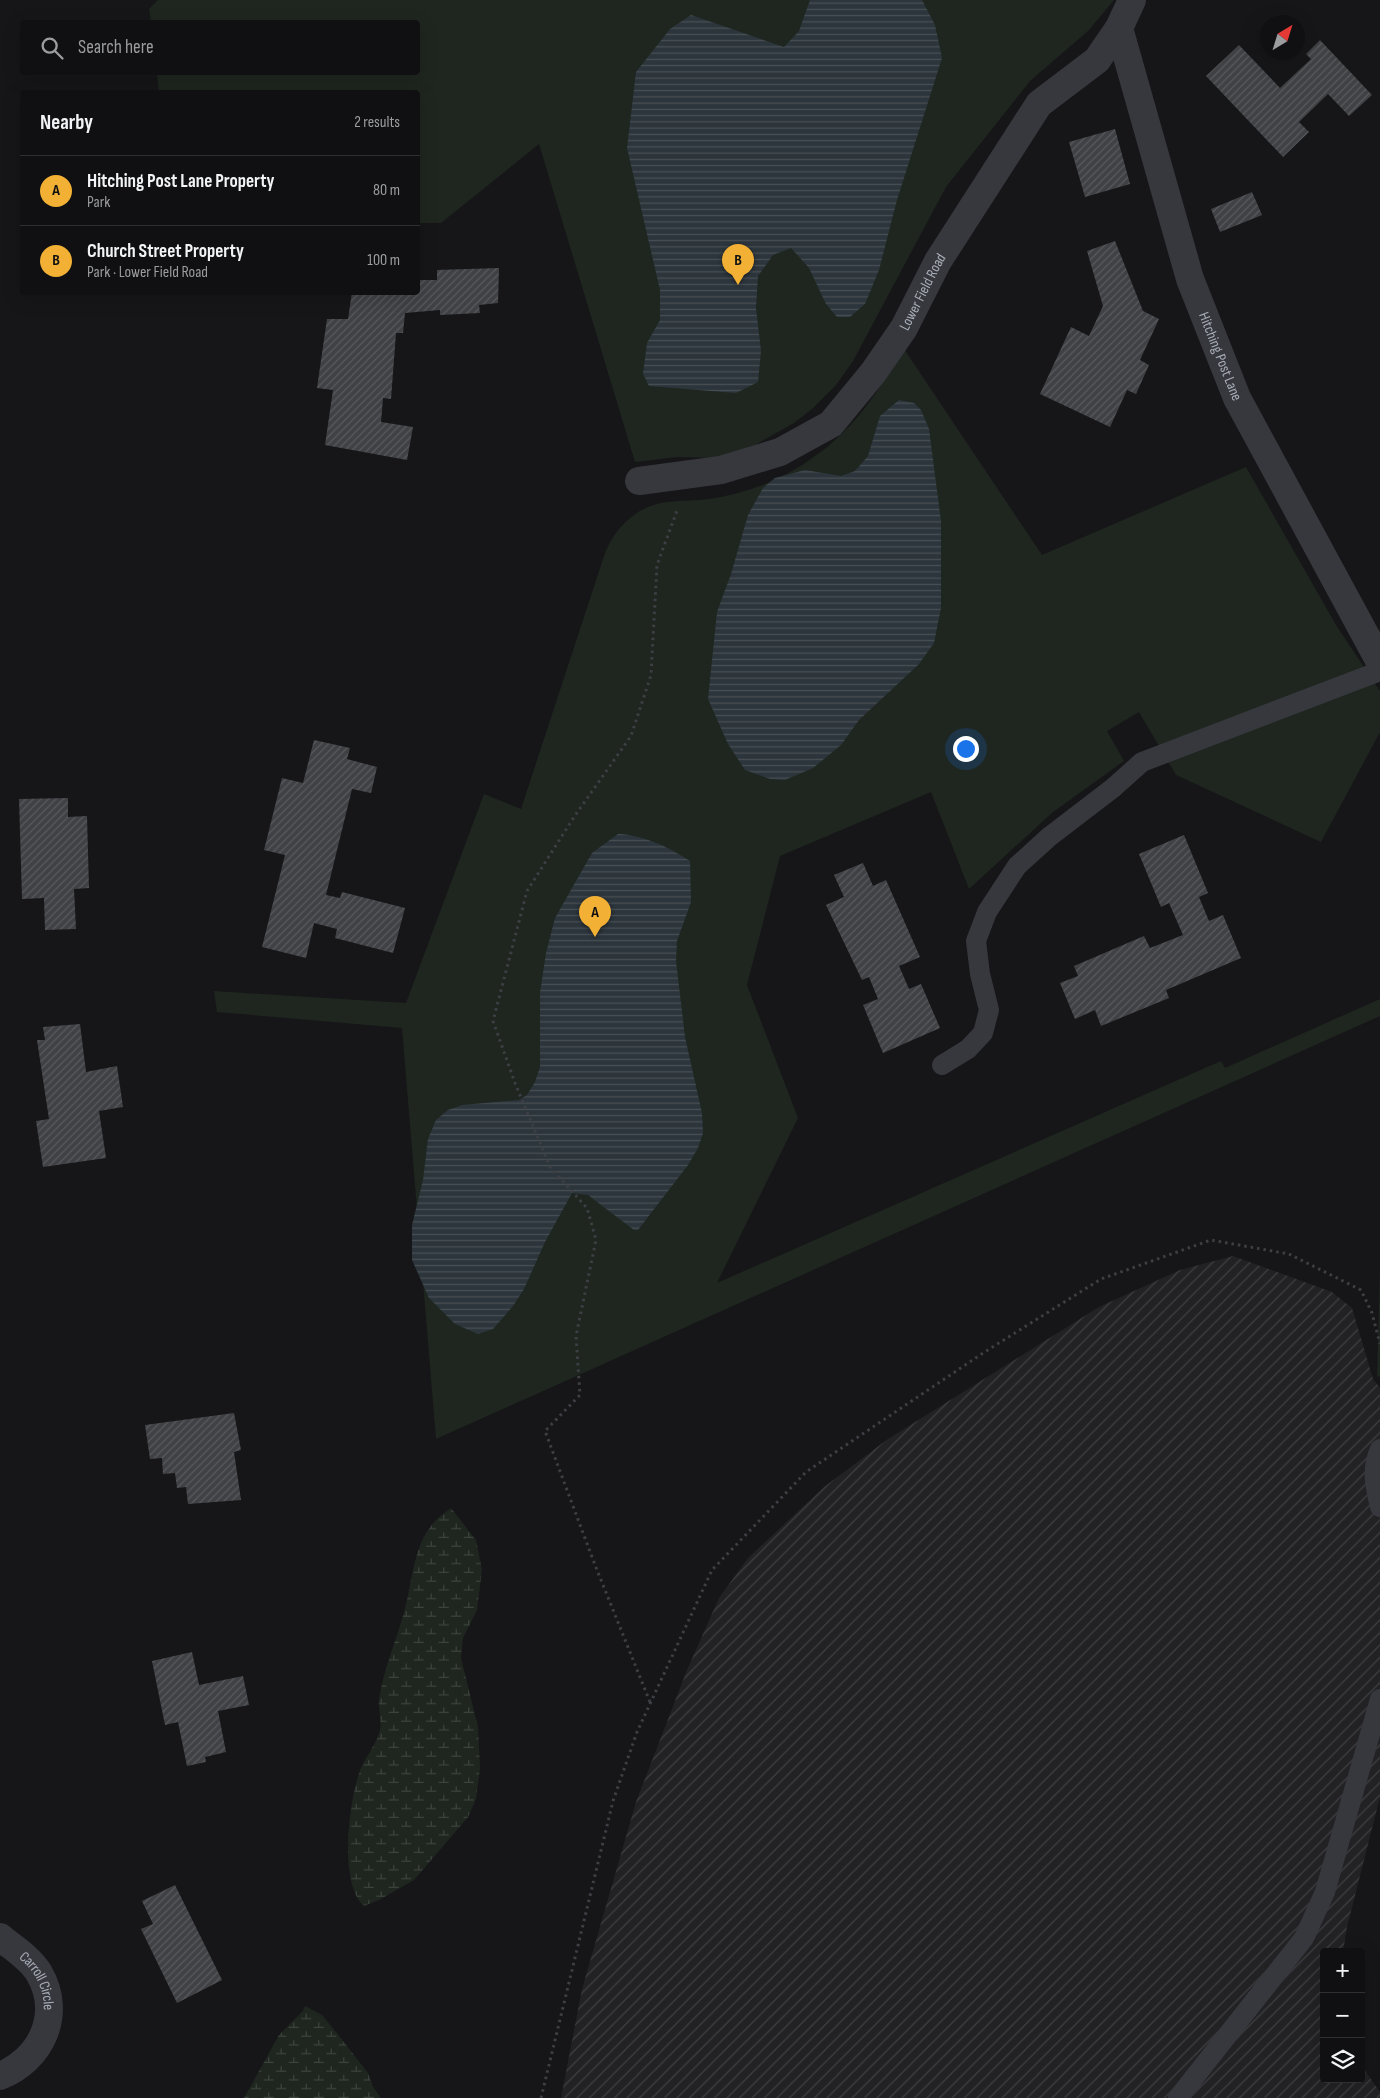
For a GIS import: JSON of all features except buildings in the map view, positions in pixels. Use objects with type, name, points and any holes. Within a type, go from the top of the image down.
[{"type":"street","name":"Lower Field Road","points":[[639,481],[721,470],[780,452],[831,424],[873,373],[904,328],[938,261],[1038,104],[1097,60],[1119,28],[1132,0]]},
{"type":"street","name":"Hitching Post Lane","points":[[1119,28],[1190,279],[1237,398],[1380,662]]},
{"type":"street","name":"Carroll Circle","points":[[0,1937],[34,1965],[44,1985],[49,2007],[46,2030],[36,2050],[20,2066],[0,2076]]},
{"type":"lane","points":[[942,1065],[968,1049],[982,1033],[989,1010],[980,974],[976,940],[987,912],[1017,866],[1049,837],[1113,788],[1142,762],[1380,671]]},
{"type":"lane","points":[[1380,1449],[1375,1461],[1374,1484],[1380,1507]]},
{"type":"lane","points":[[1178,2098],[1304,1938],[1316,1915],[1326,1892],[1380,1699]]},
{"type":"path","points":[[650,1703],[595,1565],[546,1431],[580,1395],[576,1336],[596,1240],[587,1208],[550,1167],[515,1083],[493,1021],[526,891],[574,817],[631,736],[651,675],[656,565],[678,508],[685,502]]},
{"type":"path","points":[[541,2098],[614,1801],[637,1732],[712,1570],[806,1472],[983,1353],[1101,1279],[1211,1240],[1289,1254],[1361,1290],[1372,1313],[1380,1344]]},
{"type":"shaded area","points":[[810,0],[922,0],[935,25],[942,58],[897,200],[879,270],[865,304],[850,317],[837,317],[826,304],[809,268],[791,248],[773,255],[758,276],[756,308],[761,351],[758,382],[736,393],[649,386],[643,374],[647,343],[660,320],[660,290],[627,148],[636,72],[670,29],[691,15],[784,47],[799,31]]},
{"type":"shaded area","points":[[899,400],[914,403],[921,410],[929,429],[941,521],[941,608],[934,643],[919,664],[859,720],[841,745],[813,768],[785,780],[770,779],[745,770],[728,744],[708,699],[717,612],[731,574],[748,515],[763,488],[775,478],[805,470],[841,476],[855,471],[868,456],[880,416]]},
{"type":"shaded area","points":[[618,834],[656,843],[690,861],[691,902],[677,941],[676,961],[685,1037],[702,1113],[703,1133],[698,1148],[688,1165],[638,1230],[634,1230],[588,1195],[572,1193],[545,1242],[524,1289],[513,1306],[493,1329],[478,1334],[455,1324],[429,1298],[412,1260],[412,1225],[423,1180],[428,1139],[436,1120],[448,1110],[462,1105],[519,1100],[527,1095],[535,1082],[540,1067],[540,993],[546,953],[555,918],[592,853]]},
{"type":"shaded area","points":[[1233,1256],[1332,1292],[1352,1308],[1373,1379],[1380,1388],[1380,1797],[1347,1927],[1344,1948],[1320,1948],[1320,2083],[1365,2083],[1365,2071],[1380,2092],[1380,2098],[561,2098],[582,1989],[636,1802],[687,1670],[719,1598],[748,1558],[824,1487],[888,1439],[1099,1307],[1180,1270]]},
{"type":"green space","points":[[158,0],[1114,0],[1088,31],[1030,81],[946,187],[853,361],[836,385],[812,409],[794,423],[755,445],[719,458],[677,457],[635,462],[539,144],[441,223],[420,223],[420,90],[159,90],[157,75],[420,75],[420,20],[151,20],[149,9]]},
{"type":"green space","points":[[904,349],[1042,555],[1246,467],[1336,625],[1380,691],[1380,732],[1321,842],[1176,775],[1139,712],[1107,731],[1124,761],[1053,812],[969,889],[931,792],[780,856],[747,985],[798,1118],[717,1283],[1221,1061],[1225,1068],[1380,999],[1380,1016],[436,1439],[402,1028],[217,1012],[214,991],[406,1003],[484,794],[521,809],[604,556],[620,527],[637,513],[657,504],[709,499],[734,494],[769,482],[802,465],[835,441],[848,427],[872,399]]},
{"type":"green space","points":[[1380,1270],[1380,1376],[1377,1377]]},
{"type":"green space","points":[[451,1508],[476,1540],[482,1570],[477,1610],[463,1638],[461,1658],[478,1727],[480,1768],[476,1799],[468,1817],[414,1880],[379,1900],[364,1906],[356,1895],[348,1860],[348,1840],[353,1799],[361,1768],[377,1740],[380,1730],[379,1704],[381,1689],[406,1605],[416,1557],[433,1523]]},
{"type":"green space","points":[[305,2006],[322,2015],[368,2073],[373,2087],[381,2098],[244,2098],[279,2035],[303,2011]]},
{"type":"place","name":"Church Street Property","points":[[738,285]]},
{"type":"place","name":"Hitching Post Lane Property","points":[[595,937]]}]
